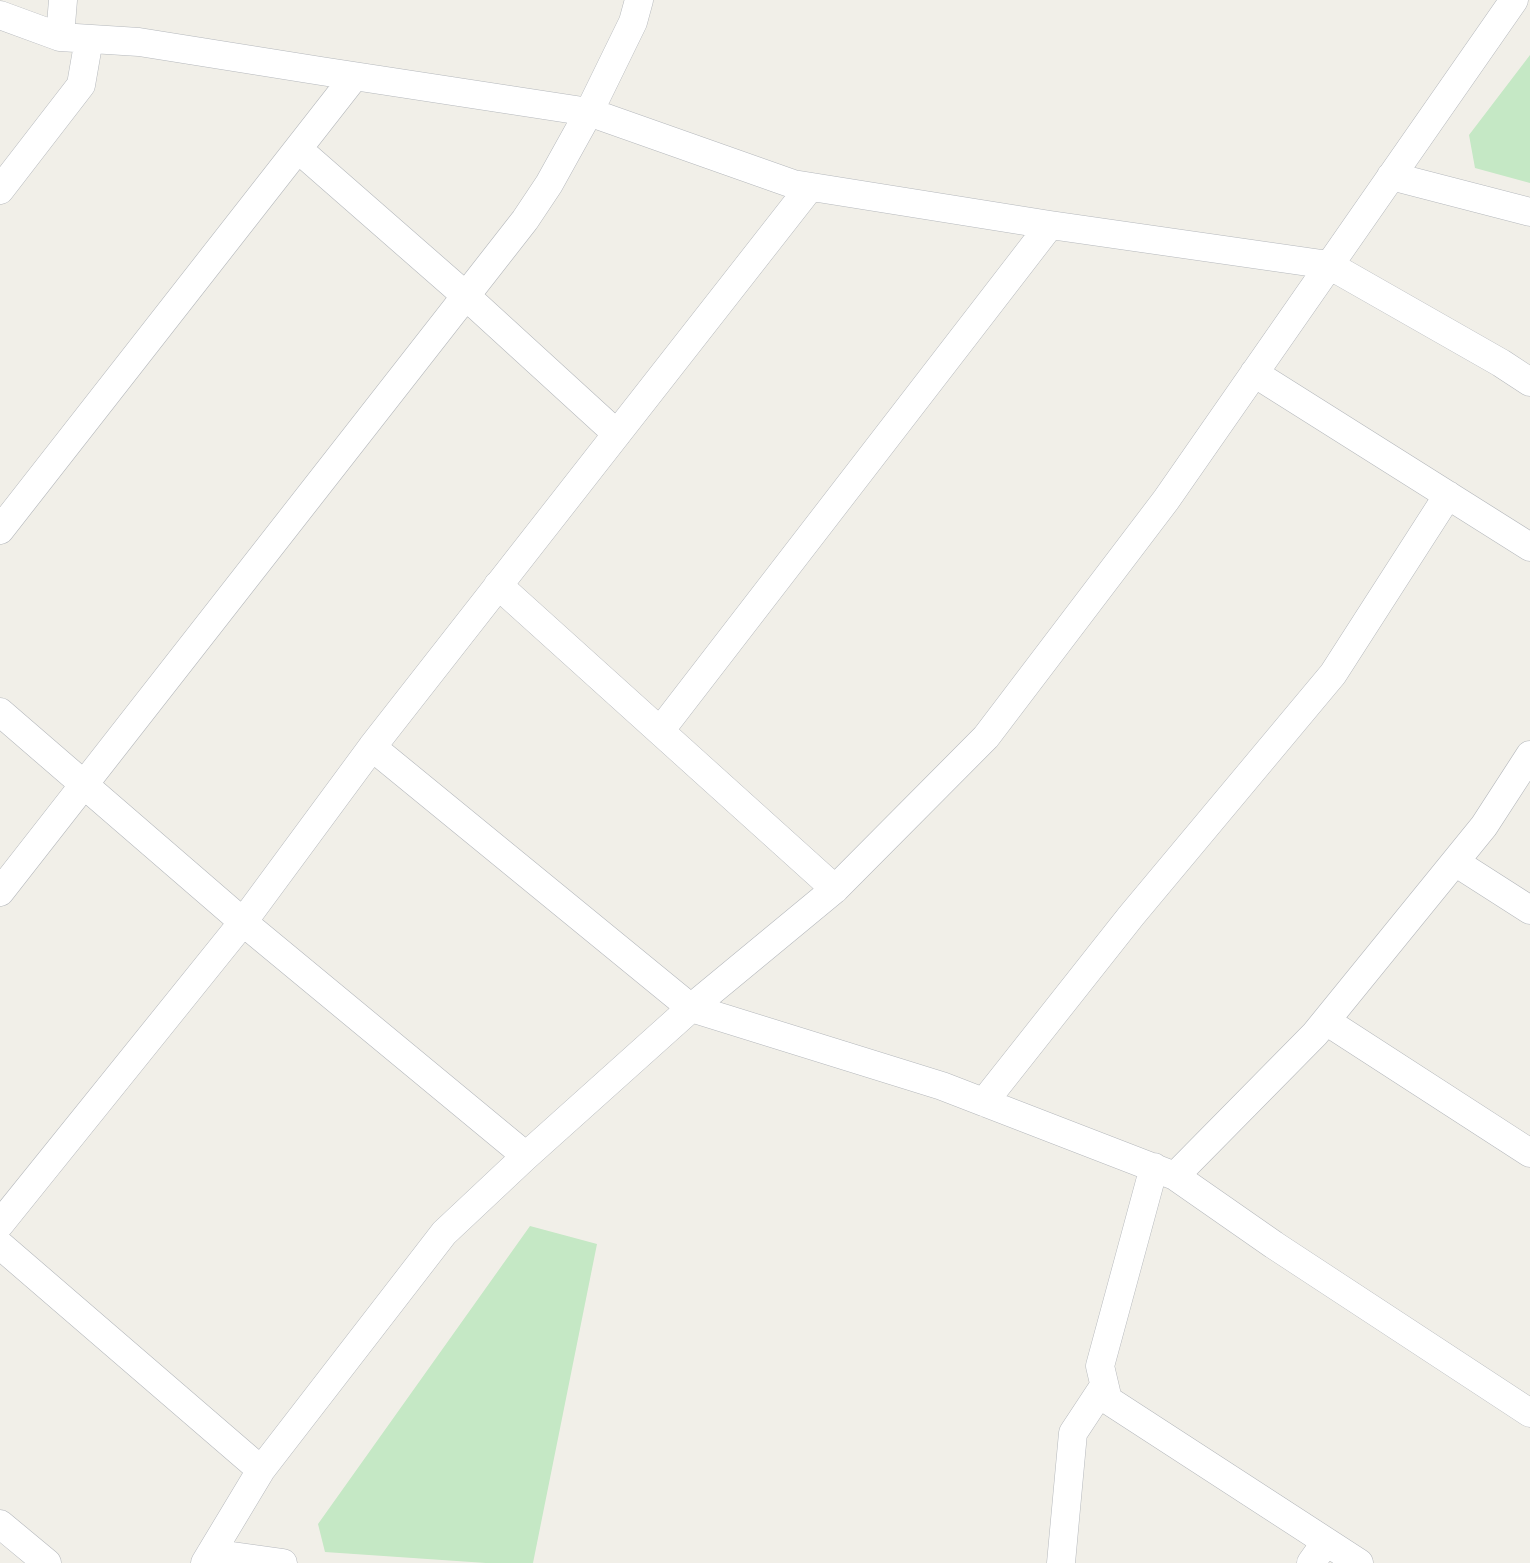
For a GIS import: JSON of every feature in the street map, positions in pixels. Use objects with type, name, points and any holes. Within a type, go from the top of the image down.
[{"type":"street","points":[[60,37],[64,0]]},
{"type":"street","points":[[0,892],[525,220],[544,191],[589,112],[633,22],[639,0]]},
{"type":"street","points":[[283,1563],[208,1558],[261,1470],[444,1233],[526,1156],[691,1008],[835,889],[986,737],[1166,500],[1514,0]]},
{"type":"street","points":[[0,15],[60,37],[139,42],[354,77],[589,112],[793,184],[1050,225],[1329,265],[1501,363],[1530,382]]},
{"type":"street","points":[[0,190],[81,85],[89,39]]},
{"type":"street","points":[[0,530],[354,77]]},
{"type":"street","points":[[298,149],[466,296],[617,434]]},
{"type":"street","points":[[1390,176],[1530,212]]},
{"type":"street","points":[[0,1224],[244,922],[372,748],[810,187]]},
{"type":"street","points":[[660,731],[1050,225]]},
{"type":"street","points":[[1254,373],[1530,547]]},
{"type":"street","points":[[984,1102],[1131,916],[1333,674],[1448,495]]},
{"type":"street","points":[[498,586],[835,889]]},
{"type":"street","points":[[0,712],[244,922],[526,1156]]},
{"type":"street","points":[[372,748],[691,1008],[942,1086],[1165,1172],[1530,1413]]},
{"type":"street","points":[[1359,1563],[1319,1552],[1108,1400],[1100,1366],[1165,1172],[1315,1034],[1484,826],[1530,755]]},
{"type":"street","points":[[1456,862],[1530,910]]},
{"type":"street","points":[[1326,1021],[1530,1153]]},
{"type":"street","points":[[0,1245],[261,1470]]},
{"type":"street","points":[[1060,1563],[1074,1433],[1104,1386]]},
{"type":"street","points":[[0,1524],[47,1563]]},
{"type":"green space","points":[[1530,55],[1530,183],[1475,168],[1469,135]]},
{"type":"green space","points":[[530,1226],[597,1244],[533,1563],[486,1563],[325,1552],[318,1524]]}]
